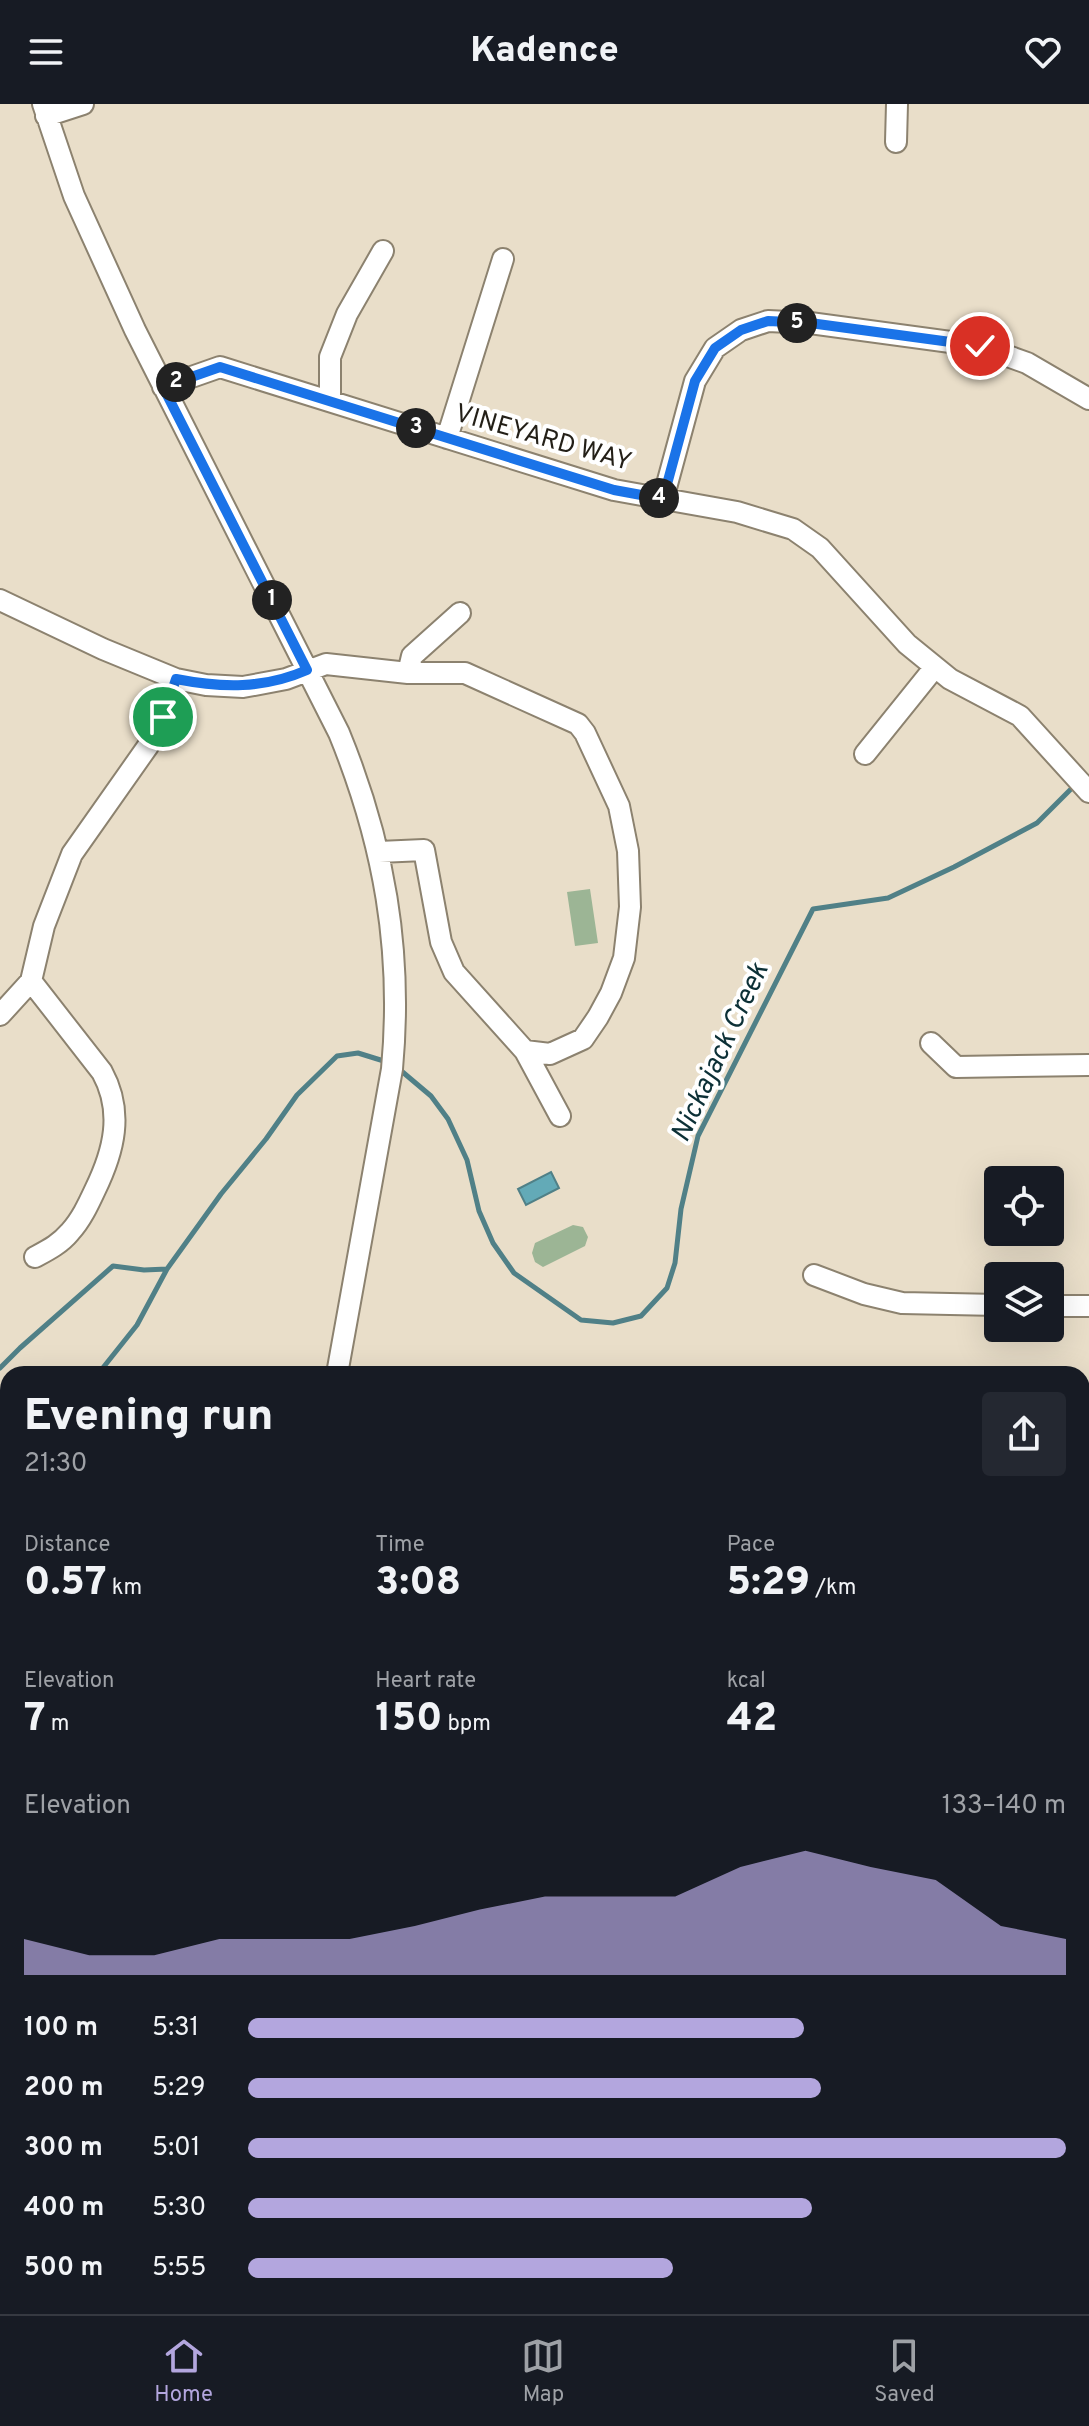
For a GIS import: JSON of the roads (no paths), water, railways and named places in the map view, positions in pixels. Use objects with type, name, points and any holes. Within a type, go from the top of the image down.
[{"type":"street","points":[[83,104],[45,110],[88,229],[163,387],[349,756],[379,852],[395,969],[396,1030],[392,1069],[338,1366]]},
{"type":"street","points":[[896,142],[897,104]]},
{"type":"street","points":[[330,400],[330,357],[347,314],[383,251]]},
{"type":"street","points":[[447,438],[503,259]]},
{"type":"street","points":[[663,499],[695,381],[715,348],[741,330],[768,321],[810,323],[980,346],[1027,363],[1089,399]]},
{"type":"street","name":"VINEYARD WAY","points":[[163,387],[220,367],[614,490],[737,512],[793,529],[820,548],[907,644],[950,679],[1020,716],[1088,790]]},
{"type":"street","points":[[0,600],[103,649],[176,679],[206,685],[243,687],[286,679],[326,664],[408,673],[465,673],[578,724],[619,806],[628,851],[630,907],[624,958],[611,993],[583,1039],[550,1054],[525,1051]]},
{"type":"street","points":[[408,673],[412,656],[460,613]]},
{"type":"street","points":[[865,754],[935,667]]},
{"type":"street","points":[[0,1015],[31,981],[44,926],[72,854],[148,746],[163,717],[176,679]]},
{"type":"street","points":[[379,852],[424,850],[441,942],[454,972],[525,1051],[560,1116]]},
{"type":"street","points":[[31,981],[102,1072],[114,1100],[115,1112],[111,1151],[82,1215],[69,1234],[53,1248],[35,1257]]},
{"type":"street","points":[[931,1043],[956,1067],[1089,1065]]},
{"type":"street","points":[[814,1275],[864,1294],[902,1303],[984,1305]]},
{"type":"street","points":[[1064,1306],[1089,1306]]},
{"type":"water","points":[[551,1172],[559,1188],[526,1205],[518,1189]]},
{"type":"waterway","name":"Nickajack Creek","points":[[399,1069],[431,1096],[448,1119],[467,1160],[479,1211],[493,1243],[514,1273],[581,1320],[613,1323],[641,1316],[667,1288],[675,1263],[681,1209],[698,1136],[813,909],[888,898],[954,867],[1037,823],[1074,786]]},
{"type":"waterway","name":"Nickajack Creek","points":[[104,1366],[137,1325],[167,1269],[297,1095],[337,1056],[358,1053],[387,1062]]},
{"type":"waterway","name":"Nickajack Creek","points":[[2,1366],[113,1266],[167,1269]]}]
